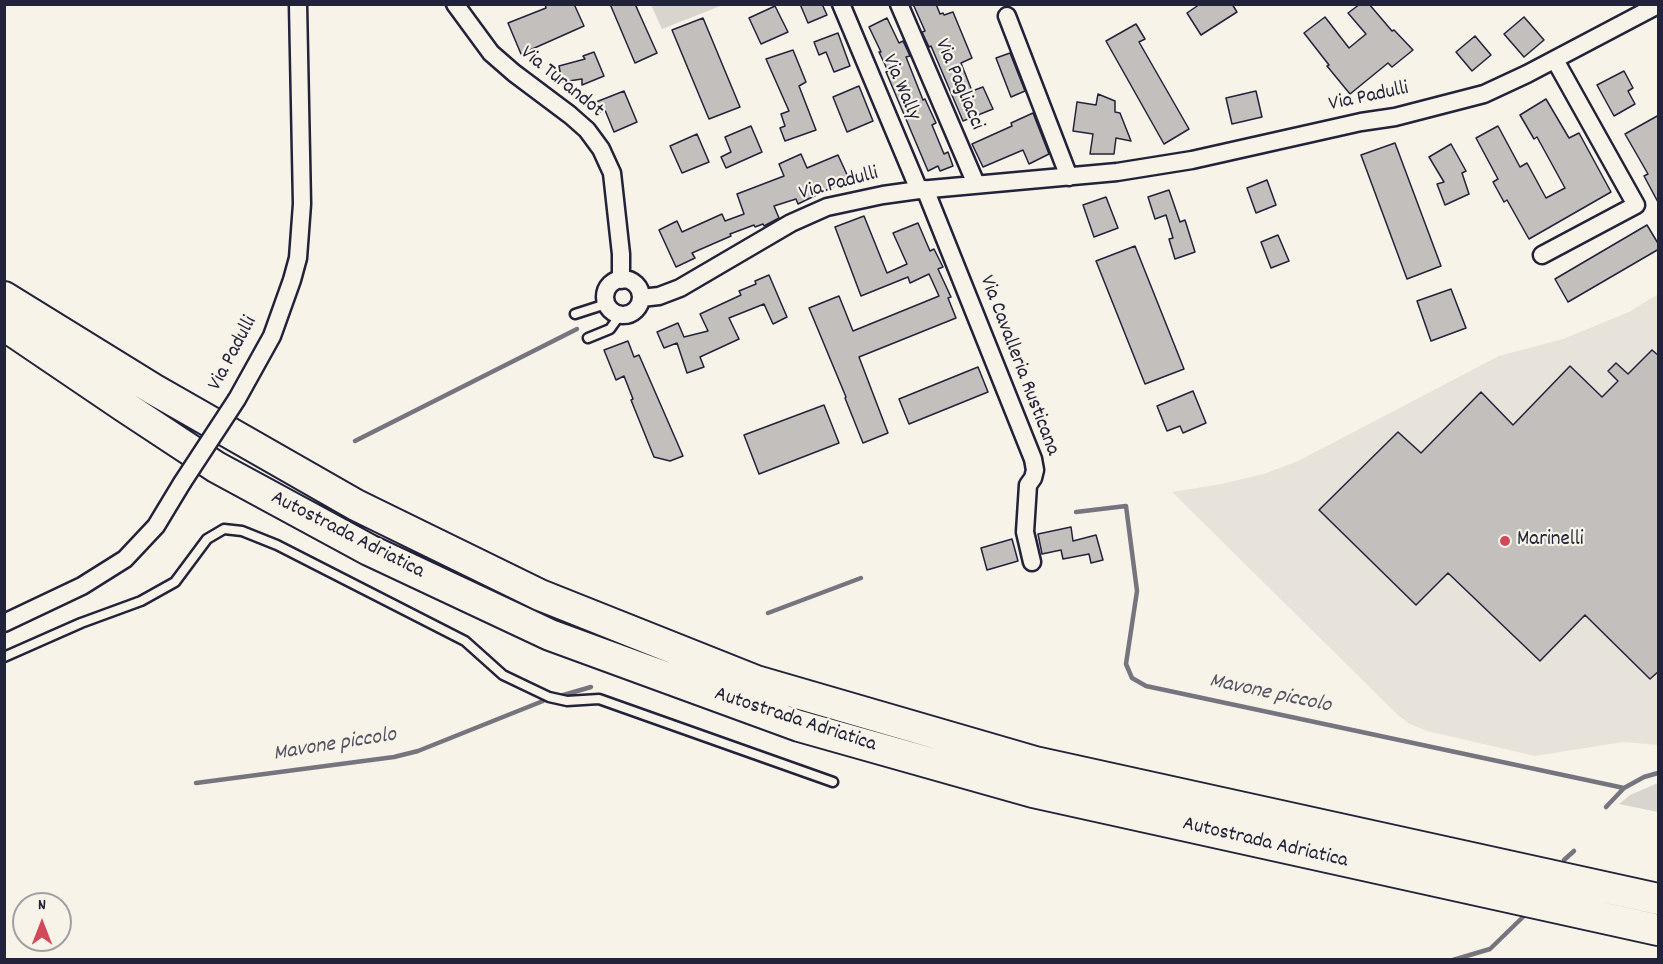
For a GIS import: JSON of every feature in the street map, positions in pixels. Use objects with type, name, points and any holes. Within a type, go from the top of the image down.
[{"type":"highway","name":"Autostrada Adriatica","points":[[4,297],[153,389],[356,506],[540,595],[756,681],[1035,762],[1659,898]]},
{"type":"highway","name":"Autostrada Adriatica","points":[[4,325],[124,408],[216,467],[369,550],[550,634],[799,726],[1033,792],[1659,930]]},
{"type":"street","name":"Via Padulli","points":[[4,622],[82,586],[125,559],[156,526],[237,399],[272,336],[298,258],[302,204],[298,4]]},
{"type":"street","name":"Via Turandot","points":[[455,4],[491,53],[514,74],[570,115],[587,130],[601,149],[612,173],[621,254],[621,280]]},
{"type":"street","name":"Via Wally","points":[[841,4],[922,190]]},
{"type":"street","name":"Via Pagliacci","points":[[899,4],[976,184]]},
{"type":"street","name":"Via Padulli","points":[[620,315],[634,312],[641,298],[659,296],[680,288],[791,223],[827,207],[883,195],[922,190],[1118,172],[1192,159],[1438,107],[1498,88],[1659,5]]},
{"type":"street","points":[[1008,16],[1069,177]]},
{"type":"street","points":[[1542,255],[1636,205],[1555,60]]},
{"type":"street","name":"Via Cavalleria Rusticana","points":[[922,190],[1033,459],[1035,470],[1028,484],[1025,532],[1032,562]]},
{"type":"street","points":[[620,315],[606,304],[605,293],[615,281],[633,282],[641,298]]},
{"type":"lane","points":[[575,314],[606,304]]},
{"type":"lane","points":[[588,338],[610,329],[620,315]]},
{"type":"lane","points":[[4,657],[81,623],[141,601],[175,582],[207,539],[224,529],[242,531],[278,545],[465,641],[503,675],[549,697],[567,700],[599,699],[833,782]]},
{"type":"shaded area","points":[[651,5],[723,5],[662,29]]},
{"type":"shaded area","points":[[1658,294],[1658,745],[1623,742],[1535,756],[1427,731],[1410,724],[1399,716],[1172,492],[1264,474],[1298,461],[1499,356],[1563,339],[1629,312]]},
{"type":"shaded area","points":[[1658,783],[1658,812],[1619,804],[1630,795]]},
{"type":"building","points":[[545,4],[574,4],[584,26],[521,54],[508,23],[546,8]]},
{"type":"building","points":[[610,4],[635,4],[657,53],[635,63]]},
{"type":"building","points":[[800,4],[822,4],[827,15],[808,23]]},
{"type":"building","points":[[913,4],[936,4],[940,14],[944,15],[953,12],[972,58],[961,63],[972,91],[983,87],[993,109],[963,121],[931,46],[929,47],[922,32],[925,31]]},
{"type":"building","points":[[1200,4],[1232,4],[1237,12],[1201,35],[1187,13]]},
{"type":"building","points":[[1360,4],[1369,4],[1392,31],[1394,30],[1413,50],[1392,67],[1388,63],[1350,94],[1304,33],[1325,17],[1349,48],[1366,34],[1348,13]]},
{"type":"building","points":[[775,6],[788,32],[761,44],[749,18]]},
{"type":"building","points":[[1524,17],[1544,40],[1524,57],[1504,34]]},
{"type":"building","points":[[703,18],[740,107],[709,119],[672,30]]},
{"type":"building","points":[[887,18],[899,43],[903,41],[910,56],[906,57],[923,100],[925,99],[936,123],[932,125],[944,154],[948,152],[953,166],[940,171],[938,166],[928,171],[869,27]]},
{"type":"building","points":[[1136,24],[1145,39],[1139,42],[1189,129],[1164,144],[1106,41]]},
{"type":"building","points":[[838,33],[850,66],[834,72],[826,52],[819,55],[814,42]]},
{"type":"building","points":[[1475,36],[1491,55],[1472,71],[1456,52]]},
{"type":"building","points":[[793,50],[806,82],[799,86],[816,130],[785,141],[780,128],[785,126],[781,114],[789,111],[766,59]]},
{"type":"building","points":[[594,52],[604,76],[582,85],[582,79],[562,82],[559,66],[585,59],[583,56]]},
{"type":"building","points":[[1010,53],[1025,91],[1011,97],[996,58]]},
{"type":"building","points":[[1624,71],[1633,88],[1628,91],[1635,104],[1614,116],[1597,85]]},
{"type":"building","points":[[859,86],[873,121],[847,132],[833,97]]},
{"type":"building","points":[[624,91],[637,122],[614,132],[605,110],[600,112],[596,102]]},
{"type":"building","points":[[1256,91],[1262,117],[1232,124],[1226,98]]},
{"type":"building","points":[[1098,94],[1115,101],[1115,112],[1120,113],[1131,141],[1116,138],[1114,154],[1090,154],[1093,134],[1073,131],[1077,102],[1096,105]]},
{"type":"building","points":[[1546,99],[1569,138],[1579,133],[1611,192],[1529,239],[1507,200],[1504,202],[1493,182],[1498,179],[1476,138],[1498,126],[1520,167],[1527,163],[1546,198],[1565,188],[1537,137],[1534,139],[1520,115]]},
{"type":"building","points":[[1033,113],[1049,154],[1029,164],[1023,150],[983,167],[972,144],[1012,126],[1011,123]]},
{"type":"building","points":[[1659,115],[1659,204],[1644,176],[1648,174],[1625,134]]},
{"type":"building","points":[[751,126],[762,152],[726,168],[721,157],[731,152],[725,137]]},
{"type":"building","points":[[697,134],[709,162],[682,173],[670,146]]},
{"type":"building","points":[[1395,143],[1441,266],[1407,279],[1361,155]]},
{"type":"building","points":[[1451,144],[1466,171],[1462,173],[1469,194],[1445,205],[1437,184],[1444,182],[1429,157]]},
{"type":"building","points":[[801,154],[807,168],[838,155],[849,179],[798,204],[796,199],[774,206],[779,218],[764,226],[763,224],[755,227],[754,225],[730,234],[731,236],[692,253],[695,258],[676,267],[659,230],[677,221],[682,232],[722,214],[725,221],[744,214],[737,194],[784,176],[779,164]]},
{"type":"building","points":[[1267,180],[1276,205],[1256,213],[1247,188]]},
{"type":"building","points":[[1169,190],[1180,222],[1185,220],[1195,252],[1175,259],[1169,239],[1173,238],[1166,215],[1155,219],[1148,197]]},
{"type":"building","points":[[1106,197],[1118,228],[1094,237],[1083,205]]},
{"type":"building","points":[[864,216],[887,273],[907,264],[893,233],[918,223],[930,251],[934,249],[943,267],[938,269],[951,297],[948,298],[956,318],[859,357],[888,433],[863,443],[809,308],[839,296],[853,331],[939,296],[929,274],[910,283],[908,277],[861,296],[835,227]]},
{"type":"building","points":[[1647,225],[1659,249],[1568,302],[1555,279]]},
{"type":"building","points":[[1278,235],[1289,261],[1271,268],[1261,242]]},
{"type":"building","points":[[1135,246],[1184,369],[1145,384],[1096,261]]},
{"type":"building","points":[[769,275],[787,317],[773,324],[764,304],[729,318],[739,339],[700,357],[704,367],[687,373],[677,343],[664,348],[657,332],[678,323],[684,337],[708,331],[700,314],[741,295],[739,291],[756,284],[755,281]]},
{"type":"building","points":[[1451,289],[1466,328],[1431,341],[1417,301]]},
{"type":"building","points":[[628,341],[634,357],[639,355],[683,456],[670,461],[654,457],[624,376],[616,380],[604,350]]},
{"type":"building","name":"Marinelli","points":[[1652,350],[1659,356],[1659,671],[1650,679],[1585,615],[1540,661],[1448,573],[1416,605],[1319,510],[1398,432],[1421,453],[1481,392],[1513,425],[1570,366],[1602,397],[1618,381],[1608,371],[1616,363],[1628,374]]},
{"type":"building","points":[[978,367],[988,392],[909,424],[899,399]]},
{"type":"building","points":[[1193,391],[1206,423],[1183,433],[1180,426],[1167,431],[1157,406]]},
{"type":"building","points":[[824,405],[839,443],[759,474],[744,435]]},
{"type":"building","points":[[1071,527],[1073,541],[1096,535],[1103,560],[1091,563],[1089,554],[1063,559],[1061,550],[1042,554],[1038,534]]},
{"type":"building","points":[[1012,539],[1018,561],[987,570],[981,548]]},
{"type":"waterway","name":"Mavone piccolo","points":[[355,441],[577,329]]},
{"type":"waterway","name":"Mavone piccolo","points":[[1076,512],[1126,506],[1137,591],[1126,664],[1132,678],[1146,686],[1624,788]]},
{"type":"waterway","name":"Mavone piccolo","points":[[768,613],[861,578]]},
{"type":"waterway","name":"Mavone piccolo","points":[[560,696],[591,687]]},
{"type":"waterway","name":"Mavone piccolo","points":[[196,783],[394,757],[418,751],[543,701]]},
{"type":"waterway","name":"Mavone piccolo","points":[[1606,807],[1624,788],[1644,777],[1658,773]]},
{"type":"waterway","name":"Mavone piccolo","points":[[1564,860],[1574,851]]},
{"type":"waterway","name":"Mavone piccolo","points":[[1453,960],[1490,949],[1523,917]]},
{"type":"place","name":"Marinelli","points":[[1505,541]]}]
